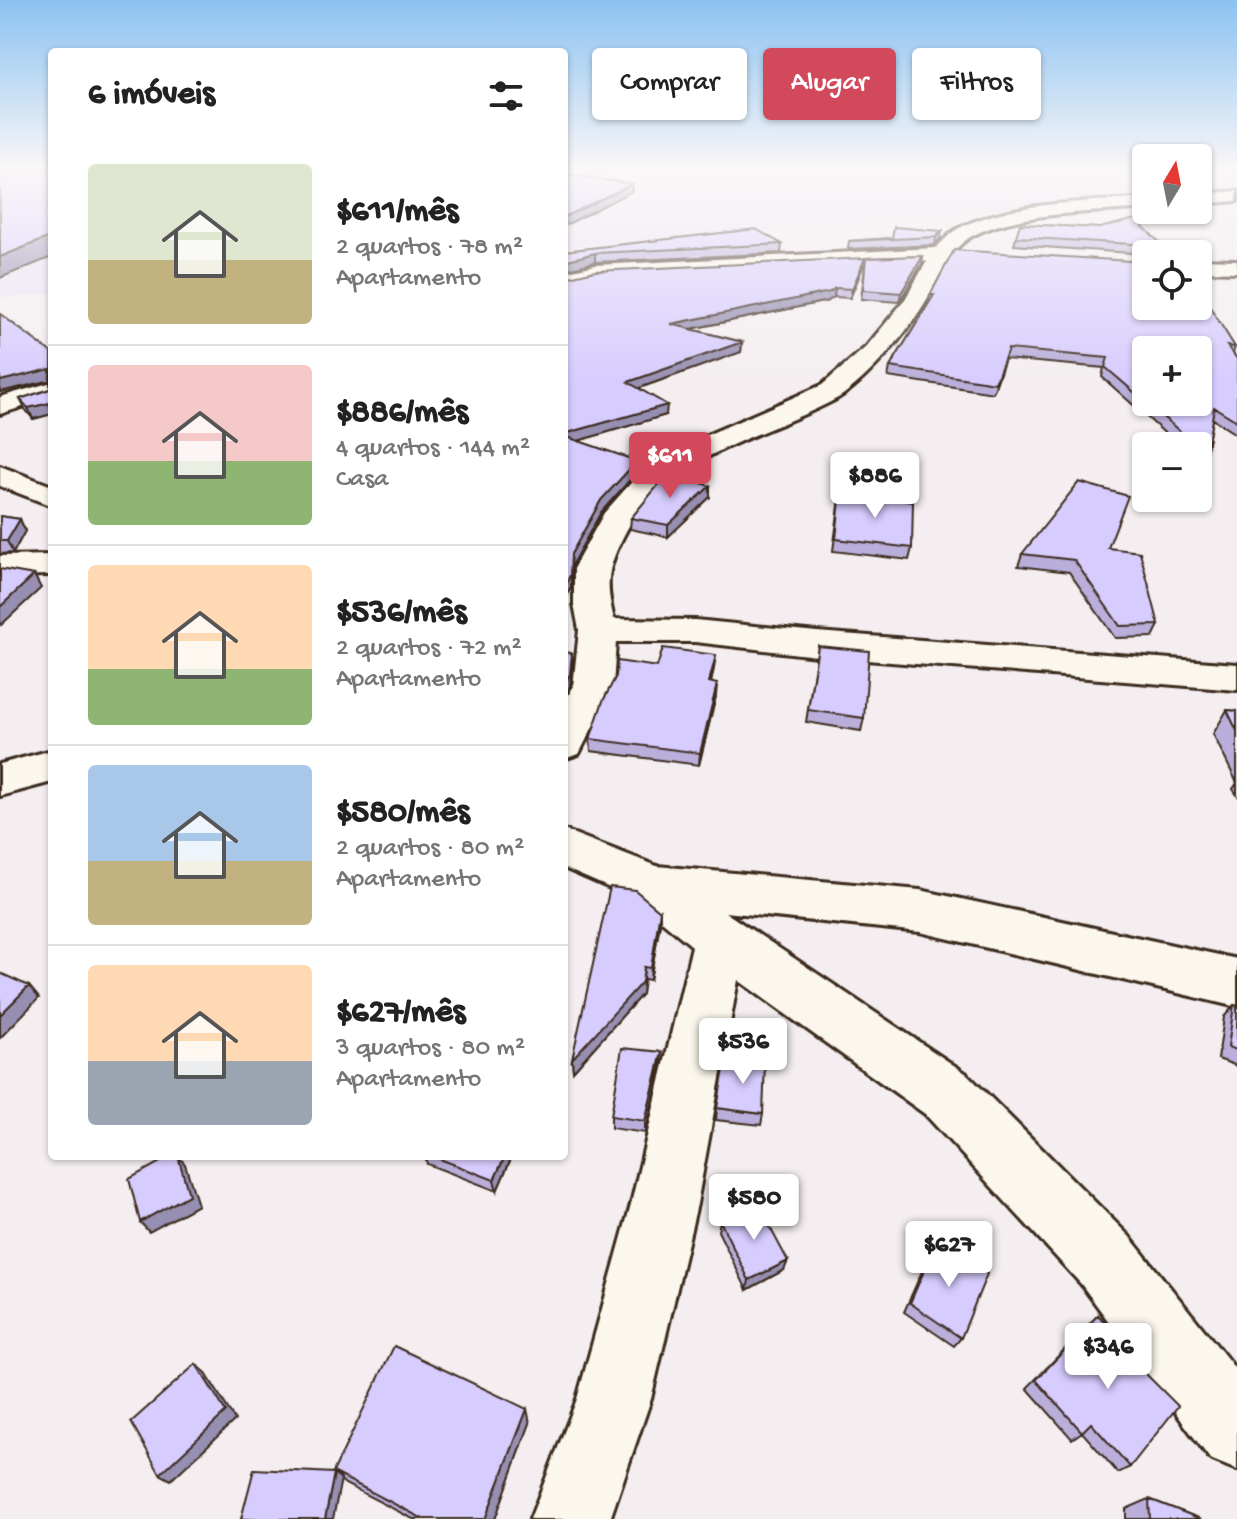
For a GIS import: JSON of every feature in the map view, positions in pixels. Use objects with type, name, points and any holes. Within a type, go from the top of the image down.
[{"type":"street","points":[[568,736],[593,687],[598,630],[592,604],[591,567],[615,520],[649,481],[703,447],[831,391],[875,352],[895,328],[914,303],[944,252],[955,241]]},
{"type":"street","points":[[568,277],[595,271],[977,252]]},
{"type":"street","points":[[1212,265],[1237,266]]},
{"type":"street","points":[[0,406],[48,391]]},
{"type":"street","points":[[0,475],[48,495]]},
{"type":"street","points":[[0,566],[48,565]]},
{"type":"street","points":[[598,630],[695,631],[817,644],[1237,677]]},
{"type":"street","points":[[0,780],[48,767]]},
{"type":"street","points":[[568,850],[653,885],[720,938],[946,1094],[1105,1260],[1237,1432]]},
{"type":"street","points":[[653,885],[920,911],[1237,983]]},
{"type":"street","points":[[570,1519],[614,1399],[664,1204],[720,938]]},
{"type":"shaded area","points":[[0,241],[48,241],[48,293],[0,298]]},
{"type":"shaded area","points":[[568,241],[645,241],[568,248]]},
{"type":"building","points":[[0,241],[40,241],[0,257]]},
{"type":"building","points":[[652,241],[777,241],[782,244],[595,253],[568,260],[568,251]]},
{"type":"building","points":[[1081,241],[1132,241],[1132,244]]},
{"type":"building","points":[[954,250],[1132,261],[1132,320],[1212,320],[1212,310],[1235,347],[1227,346],[1237,359],[1237,421],[1214,407],[1210,432],[1180,432],[1162,416],[1212,416],[1212,336],[1132,336],[1132,390],[1105,367],[1108,358],[1008,349],[995,383],[890,367],[934,295],[930,295]]},
{"type":"building","points":[[923,256],[901,293],[863,290],[866,258]]},
{"type":"building","points":[[865,258],[852,289],[835,288],[830,292],[671,324],[742,342],[628,382],[667,405],[568,433],[568,277],[595,271]]},
{"type":"building","points":[[0,314],[48,350],[48,369],[0,381]]},
{"type":"building","points":[[48,390],[48,403],[28,408],[20,399]]},
{"type":"building","points":[[568,437],[637,461],[601,500],[571,554],[568,580]]},
{"type":"building","points":[[674,473],[710,486],[668,525],[631,518],[659,484]]},
{"type":"building","points":[[1079,482],[1128,496],[1108,548],[1140,552],[1159,625],[1120,626],[1074,560],[1022,554]]},
{"type":"building","points":[[841,490],[913,501],[912,548],[836,539]]},
{"type":"building","points":[[0,516],[20,519],[7,541],[0,541]]},
{"type":"building","points":[[0,569],[34,575],[0,607]]},
{"type":"building","points":[[818,646],[869,651],[864,718],[808,710]]},
{"type":"building","points":[[663,648],[716,655],[709,682],[717,684],[700,753],[590,739],[603,701],[616,676],[617,661],[657,667]]},
{"type":"building","points":[[568,652],[572,653],[568,678]]},
{"type":"building","points":[[1227,710],[1237,711],[1237,731]]},
{"type":"building","points":[[610,887],[635,890],[660,911],[651,968],[644,967],[642,982],[572,1059]]},
{"type":"building","points":[[0,973],[29,986],[0,1015]]},
{"type":"building","points":[[1234,1005],[1237,1006],[1237,1050],[1228,1047]]},
{"type":"building","points":[[622,1048],[662,1052],[645,1121],[611,1116]]},
{"type":"building","points":[[726,1058],[765,1062],[763,1114],[717,1108]]},
{"type":"building","points":[[164,1160],[179,1160],[189,1195],[140,1222],[129,1179]]},
{"type":"building","points":[[442,1160],[503,1160],[494,1180]]},
{"type":"building","points":[[757,1203],[788,1261],[749,1280],[720,1221]]},
{"type":"building","points":[[937,1241],[987,1274],[961,1338],[910,1303]]},
{"type":"building","points":[[1098,1315],[1145,1365],[1141,1369],[1178,1406],[1130,1467],[1091,1423],[1082,1432],[1036,1380]]},
{"type":"building","points":[[394,1346],[527,1409],[485,1519],[423,1519],[333,1472]]},
{"type":"building","points":[[196,1364],[226,1412],[160,1474],[131,1422]]},
{"type":"building","points":[[254,1469],[334,1473],[325,1519],[241,1519]]},
{"type":"building","points":[[1149,1499],[1201,1519],[1150,1519]]}]
